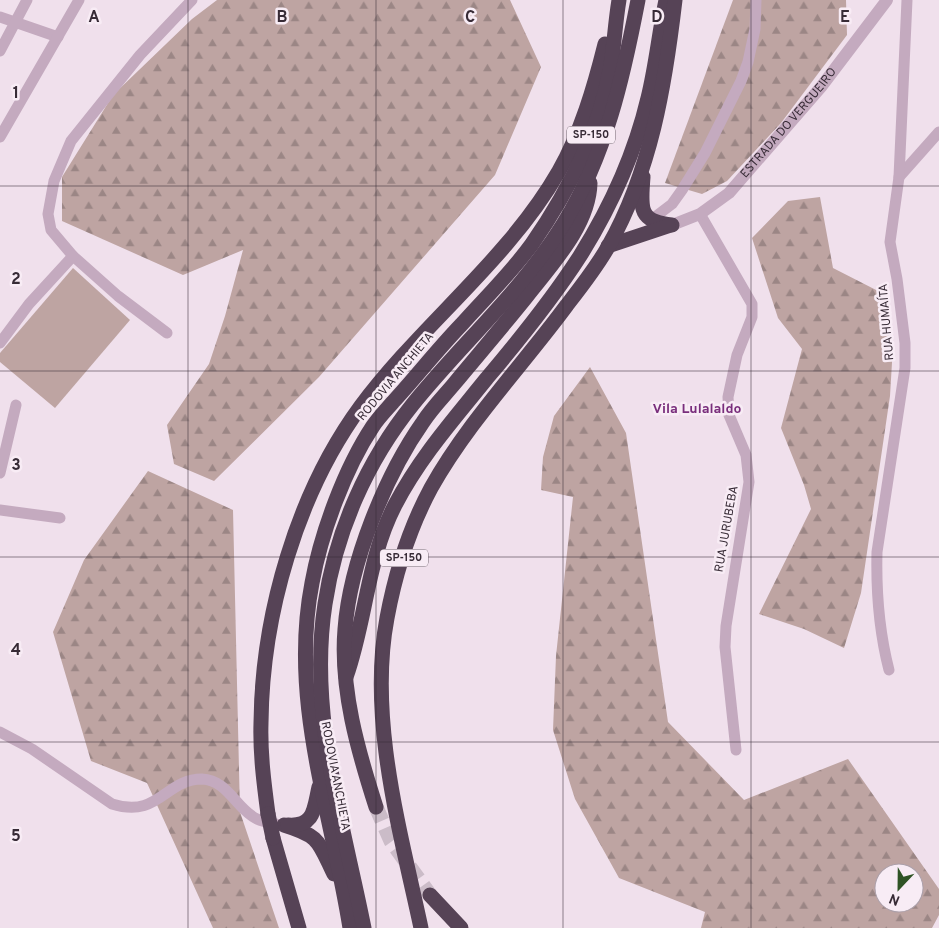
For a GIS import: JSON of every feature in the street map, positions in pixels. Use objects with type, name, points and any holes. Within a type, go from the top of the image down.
[{"type":"highway","name":"RODOVIA ANCHIETA","points":[[364,928],[340,817],[320,692],[320,653],[325,603],[335,558],[351,507],[372,465],[397,426],[426,388],[521,282],[563,225],[590,176],[617,102],[638,0]]},
{"type":"highway","points":[[346,677],[354,650],[375,555],[394,506],[424,455],[523,334],[580,256],[608,206],[632,150],[648,99],[666,0]]},
{"type":"highway","name":"SP-150","points":[[421,928],[388,769],[383,709],[382,658],[387,618],[399,574],[413,529],[430,490],[453,453],[489,404],[530,354],[608,246],[643,167],[654,131],[666,79],[675,0]]},
{"type":"highway","name":"RODOVIA ANCHIETA","points":[[350,928],[307,711],[304,671],[311,585],[322,540],[354,458],[374,425],[414,376],[515,265],[536,238],[563,193],[583,156],[603,100],[610,71],[618,6]]},
{"type":"highway","points":[[298,928],[273,838],[262,770],[261,722],[267,652],[283,568],[315,484],[361,406],[521,225],[559,172],[582,123],[618,6]]},
{"type":"highway","points":[[643,167],[641,204],[646,216],[659,224],[672,225]]},
{"type":"highway","points":[[376,807],[356,735],[346,677],[344,631],[348,605],[368,533],[384,490],[423,421],[520,305],[573,233],[588,204],[590,176]]},
{"type":"highway","points":[[608,246],[672,225]]},
{"type":"highway","points":[[284,825],[298,826],[308,821],[314,811],[320,781]]},
{"type":"highway","points":[[284,825],[306,832],[316,838],[345,897]]},
{"type":"highway","points":[[430,895],[461,928]]},
{"type":"street","points":[[0,52],[27,0]]},
{"type":"street","points":[[0,137],[79,0]]},
{"type":"street","points":[[167,332],[118,296],[73,256],[51,230],[48,222],[54,181],[61,162],[77,133],[140,54],[192,0]]},
{"type":"street","points":[[651,220],[672,204],[704,153],[748,62],[755,29],[756,0]]},
{"type":"street","name":"ESTRADA DO VERGUEIRO","points":[[672,225],[700,214],[729,193],[821,87],[887,0]]},
{"type":"street","name":"RUA HUMAÍTA","points":[[889,670],[878,615],[876,582],[877,552],[905,368],[905,343],[890,242],[899,177],[907,0]]},
{"type":"street","points":[[0,17],[58,37]]},
{"type":"street","points":[[899,177],[939,132]]},
{"type":"street","name":"RUA JURUBEBA","points":[[700,214],[752,304],[752,317],[737,355],[728,397],[729,414],[746,455],[749,482],[726,626],[725,647],[736,750]]},
{"type":"street","points":[[0,343],[29,304],[73,256]]},
{"type":"street","points":[[0,473],[16,405]]},
{"type":"street","points":[[0,510],[60,518]]},
{"type":"street","points":[[0,732],[32,749],[77,778],[112,804],[136,808],[147,806],[187,782],[210,780],[223,787],[253,817],[262,822],[284,825]]},
{"type":"green space","points":[[217,0],[510,0],[541,67],[495,175],[319,377],[214,481],[174,464],[167,425],[209,364],[225,316],[243,250],[183,275],[62,221],[62,177],[113,95],[192,19]]},
{"type":"green space","points":[[733,0],[846,0],[847,35],[781,123],[727,181],[702,194],[665,183]]},
{"type":"green space","points":[[820,197],[833,268],[880,292],[893,346],[890,396],[861,593],[844,648],[804,629],[759,614],[811,509],[804,485],[781,428],[802,349],[778,318],[752,238],[788,201]]},
{"type":"green space","points":[[73,268],[130,320],[55,408],[0,362],[0,353]]},
{"type":"green space","points":[[590,367],[626,433],[668,722],[744,800],[848,759],[921,863],[874,863],[874,913],[924,913],[924,868],[939,889],[939,915],[932,928],[701,928],[705,912],[619,878],[575,799],[553,730],[556,656],[573,497],[541,490],[543,457],[554,416]]},
{"type":"green space","points":[[148,471],[233,510],[240,812],[279,928],[213,928],[147,783],[91,761],[53,632],[84,560]]},
{"type":"tunnel","points":[[376,807],[391,841],[430,895]]},
{"type":"district","name":"Vila Lulalaldo","points":[[697,409]]}]
